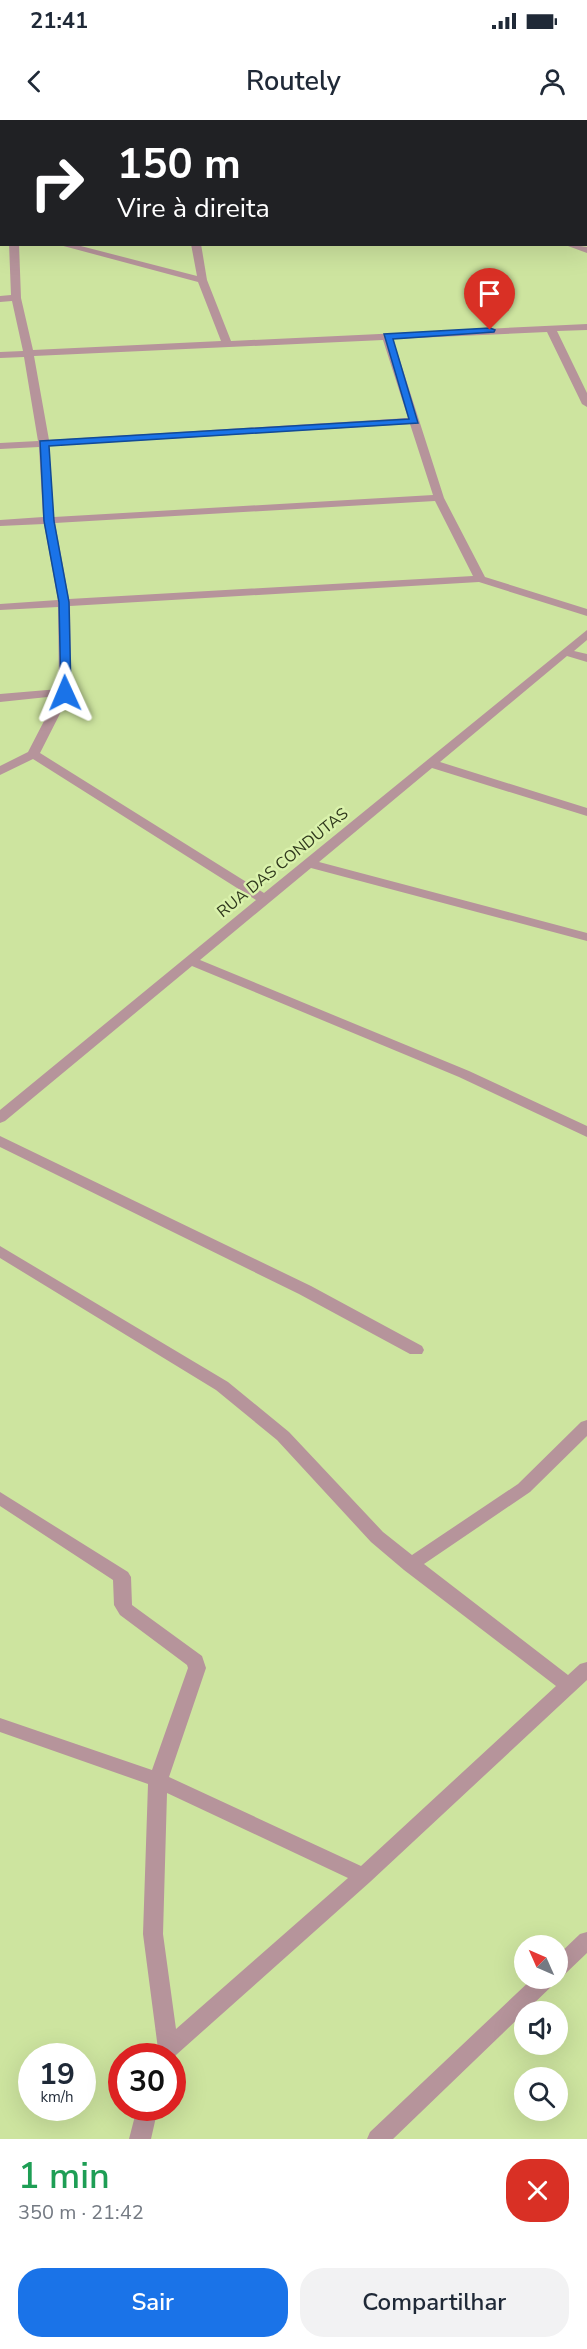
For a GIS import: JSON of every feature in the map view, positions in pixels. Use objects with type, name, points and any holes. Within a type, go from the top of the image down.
[{"type":"street","points":[[0,771],[33,754],[65,693],[64,602],[49,521],[44,443],[29,354],[16,298],[14,246]]},
{"type":"street","points":[[68,246],[202,280]]},
{"type":"street","points":[[196,246],[202,280],[226,344]]},
{"type":"street","points":[[0,299],[16,298]]},
{"type":"street","points":[[0,355],[587,327]]},
{"type":"street","points":[[550,328],[587,404]]},
{"type":"street","points":[[387,336],[439,498],[480,579]]},
{"type":"street","points":[[0,446],[414,421]]},
{"type":"street","points":[[0,524],[439,498]]},
{"type":"street","points":[[0,607],[480,579],[587,613]]},
{"type":"street","name":"RUA DAS CONDUTAS","points":[[0,1118],[587,634]]},
{"type":"street","points":[[565,651],[587,658]]},
{"type":"street","points":[[0,698],[65,693]]},
{"type":"street","points":[[33,754],[264,899]]},
{"type":"street","points":[[430,763],[587,812]]},
{"type":"street","points":[[308,863],[587,937]]},
{"type":"street","points":[[189,960],[464,1074],[587,1132]]},
{"type":"street","points":[[0,1141],[305,1290],[416,1350]]},
{"type":"street","points":[[0,1251],[222,1386],[283,1436],[377,1537],[569,1686]]},
{"type":"street","points":[[410,1564],[524,1488],[587,1426]]},
{"type":"street","points":[[0,1498],[122,1577],[123,1605],[126,1610],[195,1661],[197,1673],[158,1780],[153,1934],[165,2043]]},
{"type":"street","points":[[177,2043],[363,1876],[587,1669]]},
{"type":"street","points":[[0,1725],[158,1780],[363,1876]]},
{"type":"street","points":[[568,1958],[587,1940]]},
{"type":"street","points":[[378,2139],[535,1989]]},
{"type":"street","points":[[140,2139],[144,2121]]},
{"type":"route","points":[[65,693],[64,602],[49,521],[44,443],[414,421],[387,336],[490,330]]}]
